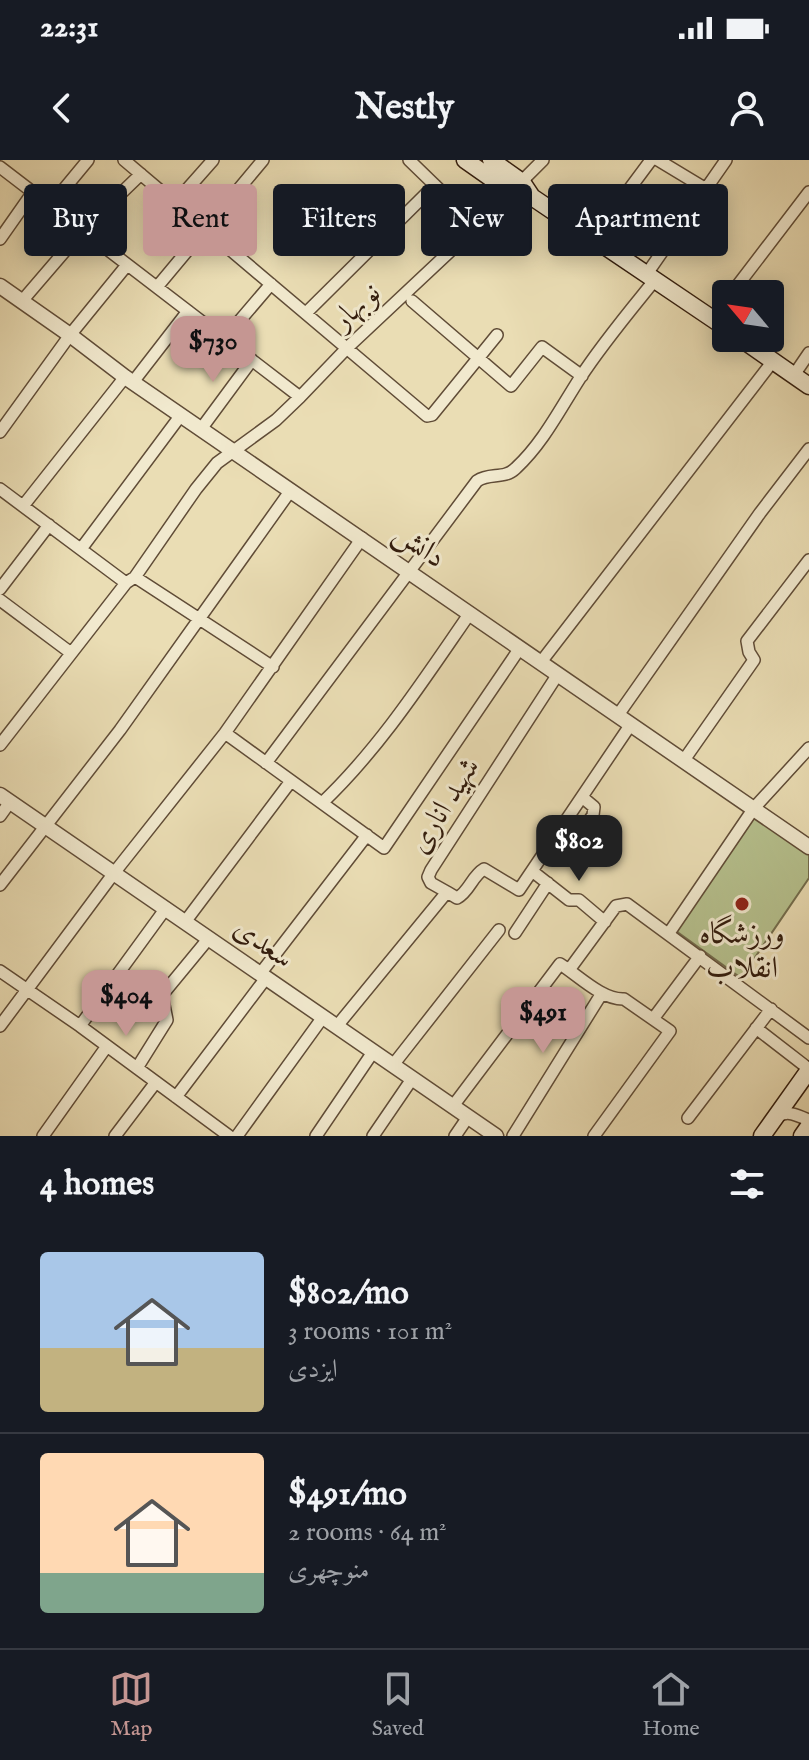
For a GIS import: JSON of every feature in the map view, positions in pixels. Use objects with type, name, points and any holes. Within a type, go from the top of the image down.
[{"type":"main road","points":[[465,160],[510,184]]},
{"type":"main road","points":[[491,160],[513,184]]},
{"type":"main road","points":[[619,256],[712,319]]},
{"type":"main road","points":[[760,352],[809,386]]},
{"type":"main road","points":[[762,1136],[809,1069]]},
{"type":"street","points":[[68,184],[88,160]]},
{"type":"street","points":[[124,160],[153,184]]},
{"type":"street","points":[[192,184],[213,160]]},
{"type":"street","points":[[243,184],[263,160]]},
{"type":"street","points":[[409,160],[434,184]]},
{"type":"street","points":[[633,184],[651,160]]},
{"type":"street","points":[[658,160],[698,184]]},
{"type":"street","points":[[709,184],[726,160]]},
{"type":"street","name":"نوبهار","points":[[520,184],[537,162]]},
{"type":"street","points":[[0,167],[24,185]]},
{"type":"street","points":[[127,188],[141,174]]},
{"type":"street","points":[[742,280],[809,192]]},
{"type":"street","points":[[306,313],[421,199]]},
{"type":"street","points":[[0,239],[24,205]]},
{"type":"street","points":[[22,301],[61,256]]},
{"type":"street","points":[[116,256],[300,397]]},
{"type":"street","points":[[157,287],[182,256]]},
{"type":"street","points":[[238,256],[430,416],[497,335]]},
{"type":"street","name":"نوبهار","points":[[0,745],[130,580],[217,463],[276,420],[445,256]]},
{"type":"street","points":[[266,763],[477,481],[484,476],[500,477],[514,471],[539,444],[664,256]]},
{"type":"street","points":[[0,432],[70,335],[127,265]]},
{"type":"street","points":[[224,339],[271,284]]},
{"type":"street","name":"دانش","points":[[1,290],[22,301],[129,380],[809,847]]},
{"type":"street","points":[[412,301],[513,386],[542,347],[582,376]]},
{"type":"street","points":[[23,506],[188,311]]},
{"type":"street","points":[[794,375],[809,353]]},
{"type":"street","points":[[201,429],[252,360]]},
{"type":"street","points":[[541,662],[773,361]]},
{"type":"street","points":[[81,549],[181,415]]},
{"type":"street","points":[[618,715],[760,513],[809,449]]},
{"type":"street","points":[[0,489],[81,549],[199,618],[273,667]]},
{"type":"street","points":[[0,885],[120,730],[291,490]]},
{"type":"street","points":[[0,589],[49,525]]},
{"type":"street","points":[[0,1026],[114,873],[225,733],[362,538]]},
{"type":"street","points":[[684,760],[754,660],[747,641],[809,560]]},
{"type":"street","points":[[0,600],[71,653]]},
{"type":"street","points":[[322,803],[342,785],[373,748],[470,613]]},
{"type":"street","points":[[225,733],[384,848],[520,648]]},
{"type":"street","name":"شهید اناری","points":[[337,1026],[447,892],[431,883],[428,877],[431,870],[558,674]]},
{"type":"street","points":[[447,892],[457,898],[463,895],[478,872],[484,869],[519,890],[631,724]]},
{"type":"street","points":[[669,933],[754,808],[809,748]]},
{"type":"street","points":[[185,922],[291,781]]},
{"type":"street","points":[[562,860],[593,815],[594,807],[582,797]]},
{"type":"street","points":[[0,816],[5,798]]},
{"type":"street","name":"سعدی","points":[[5,798],[496,1136]]},
{"type":"street","points":[[176,1097],[367,835]]},
{"type":"street","points":[[532,871],[569,900],[579,900],[605,922]]},
{"type":"street","points":[[515,933],[548,883]]},
{"type":"street","points":[[569,970],[616,906],[627,904],[809,1038]]},
{"type":"street","points":[[80,1026],[166,908]]},
{"type":"street","points":[[393,1065],[499,930]]},
{"type":"street","points":[[137,1068],[167,1020],[162,995],[209,938]]},
{"type":"street","points":[[653,1019],[700,956]]},
{"type":"street","points":[[453,1106],[560,964],[602,993],[616,1000],[624,999],[670,1031],[594,1136]]},
{"type":"street","points":[[0,971],[229,1136]]},
{"type":"street","points":[[513,1136],[602,993]]},
{"type":"street","points":[[688,1118],[771,1009]]},
{"type":"street","points":[[237,1136],[323,1017]]},
{"type":"street","points":[[756,1028],[809,1069]]},
{"type":"street","points":[[43,1136],[107,1046]]},
{"type":"street","points":[[316,1136],[373,1052]]},
{"type":"street","points":[[373,1136],[412,1079]]},
{"type":"street","points":[[115,1136],[156,1082]]},
{"type":"street","points":[[791,1095],[792,1103],[806,1124]]},
{"type":"street","points":[[775,1117],[793,1113],[806,1124]]},
{"type":"street","points":[[455,1136],[468,1117]]},
{"type":"green space","name":"ورزشگاه انقلاب","points":[[754,815],[809,855],[809,878],[741,978],[676,931]]},
{"type":"place","name":"ورزشگاه انقلاب","points":[[742,904]]}]
